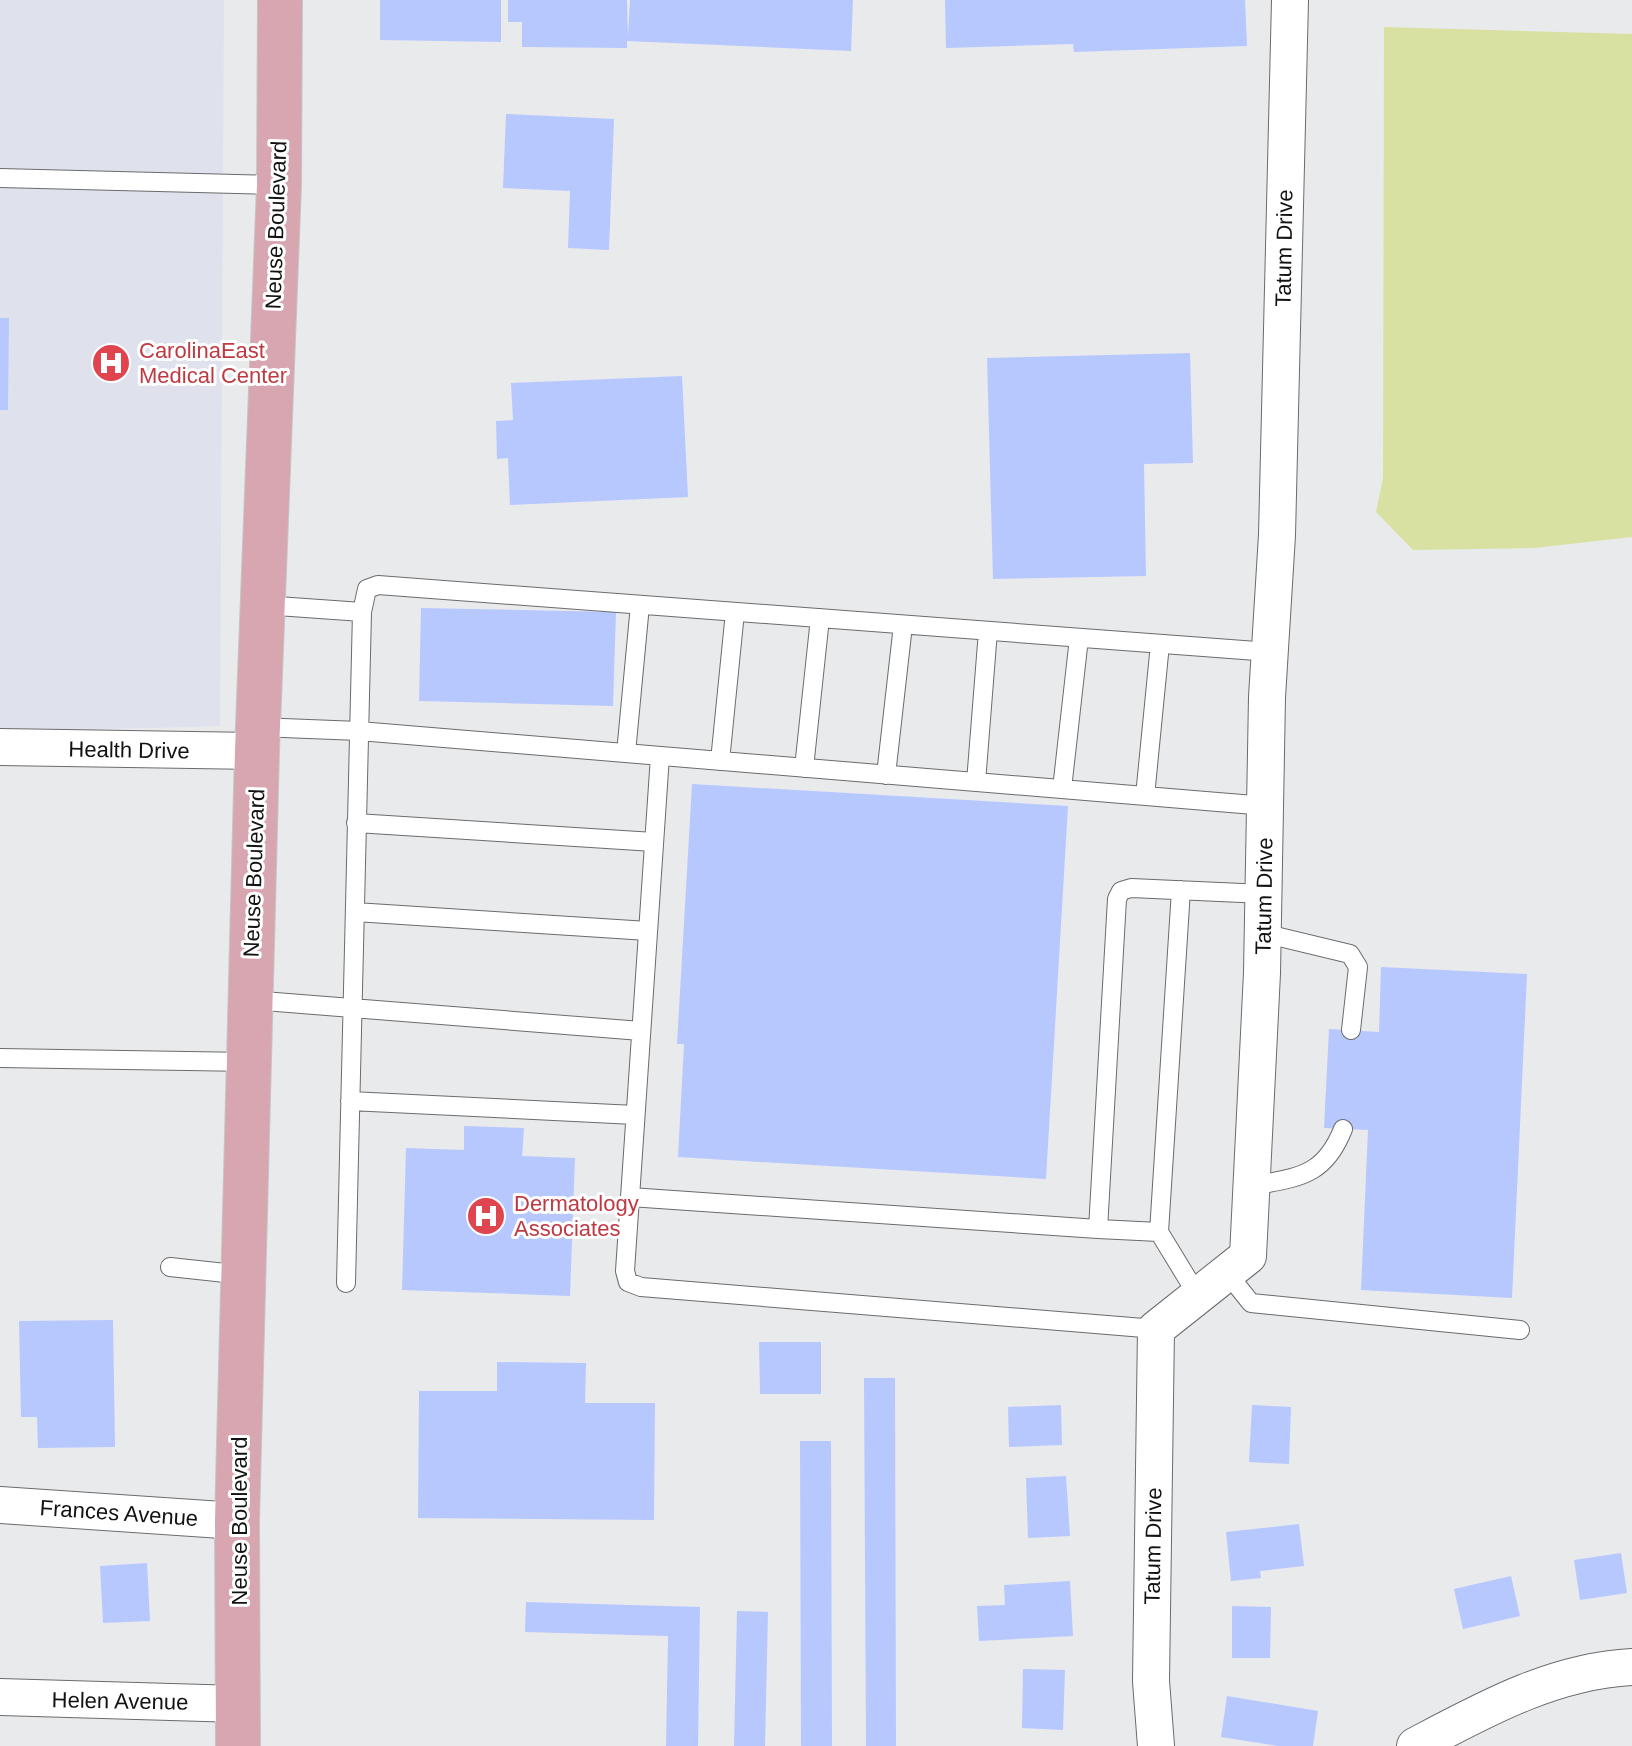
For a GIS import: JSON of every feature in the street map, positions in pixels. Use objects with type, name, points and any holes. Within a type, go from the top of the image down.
[{"type":"main road","name":"Neuse Boulevard","points":[[239,1725],[237,1521],[258,739],[279,185],[280,0]]},
{"type":"street","name":"Tatum Drive","points":[[1156,1746],[1151,1681],[1156,1329],[1248,1256],[1277,535],[1290,0]]},
{"type":"street","name":"Health Drive","points":[[0,747],[258,739]]},
{"type":"street","name":"Frances Avenue","points":[[0,1505],[237,1521]]},
{"type":"street","points":[[1415,1746],[1489,1707],[1563,1679],[1632,1667]]},
{"type":"street","name":"Helen Avenue","points":[[0,1697],[239,1725]]},
{"type":"lane","points":[[0,178],[279,185]]},
{"type":"lane","points":[[346,1283],[362,612],[367,589],[378,585],[1270,652]]},
{"type":"lane","points":[[263,605],[362,612]]},
{"type":"lane","points":[[626,753],[640,605]]},
{"type":"lane","points":[[720,761],[735,612]]},
{"type":"lane","points":[[804,768],[820,618]]},
{"type":"lane","points":[[886,775],[903,625]]},
{"type":"lane","points":[[976,782],[988,631]]},
{"type":"lane","points":[[1062,789],[1079,638]]},
{"type":"lane","points":[[1145,796],[1160,644]]},
{"type":"lane","points":[[258,739],[359,731],[1266,806]]},
{"type":"lane","points":[[660,756],[625,1271],[628,1282],[641,1287],[1156,1329]]},
{"type":"lane","points":[[356,823],[654,842]]},
{"type":"lane","points":[[1098,1229],[1117,899],[1121,891],[1131,888],[1264,894]]},
{"type":"lane","points":[[1181,890],[1159,1232],[1198,1296]]},
{"type":"lane","points":[[355,912],[648,931]]},
{"type":"lane","points":[[1263,933],[1350,954],[1358,967],[1351,1030]]},
{"type":"lane","points":[[251,1000],[641,1031]]},
{"type":"lane","points":[[0,1058],[249,1062]]},
{"type":"lane","points":[[350,1101],[635,1115]]},
{"type":"lane","points":[[1252,1186],[1306,1175],[1322,1165],[1336,1147],[1343,1129]]},
{"type":"lane","points":[[630,1197],[1159,1232]]},
{"type":"lane","points":[[170,1267],[244,1275]]},
{"type":"lane","points":[[1227,1273],[1251,1303],[1520,1330]]},
{"type":"shaded area","name":"CarolinaEast Medical Center","points":[[0,0],[224,0],[220,726],[0,732]]},
{"type":"green space","points":[[1384,27],[1632,34],[1632,537],[1534,548],[1413,550],[1376,512],[1383,478]]},
{"type":"building","points":[[380,0],[501,0],[501,42],[380,40]]},
{"type":"building","points":[[508,0],[627,0],[628,37],[630,0],[853,0],[851,51],[627,41],[627,48],[522,47],[522,22],[508,22]]},
{"type":"building","points":[[945,0],[1245,0],[1247,46],[1074,52],[1073,44],[946,48]]},
{"type":"building","points":[[506,114],[614,119],[609,250],[568,248],[570,191],[503,188]]},
{"type":"building","points":[[0,318],[9,318],[8,410],[0,410]]},
{"type":"building","points":[[1190,353],[1193,463],[1144,464],[1146,576],[993,579],[987,358]]},
{"type":"building","points":[[682,376],[688,497],[510,505],[508,458],[497,459],[496,421],[513,420],[511,383]]},
{"type":"building","points":[[421,608],[616,612],[613,706],[419,701]]},
{"type":"building","points":[[692,784],[1068,806],[1046,1179],[678,1157],[684,1044],[677,1044]]},
{"type":"building","points":[[1381,967],[1527,974],[1512,1298],[1361,1290],[1368,1130],[1324,1128],[1329,1029],[1379,1032]]},
{"type":"building","points":[[464,1126],[524,1128],[522,1156],[575,1158],[570,1296],[402,1290],[406,1148],[464,1150]]},
{"type":"building","points":[[113,1320],[115,1447],[38,1448],[37,1417],[21,1417],[19,1321]]},
{"type":"building","points":[[759,1342],[821,1342],[821,1394],[760,1394]]},
{"type":"building","points":[[497,1362],[586,1363],[585,1403],[655,1403],[654,1520],[418,1518],[419,1391],[497,1391]]},
{"type":"building","points":[[864,1378],[895,1378],[896,1746],[866,1746]]},
{"type":"building","points":[[1061,1405],[1062,1445],[1009,1447],[1008,1407]]},
{"type":"building","points":[[1252,1405],[1291,1407],[1289,1464],[1249,1462]]},
{"type":"building","points":[[800,1441],[831,1441],[832,1746],[801,1746]]},
{"type":"building","points":[[1066,1476],[1070,1536],[1028,1538],[1026,1478]]},
{"type":"building","points":[[1299,1524],[1304,1566],[1260,1571],[1261,1578],[1231,1581],[1226,1532]]},
{"type":"building","points":[[1621,1553],[1627,1593],[1580,1600],[1574,1560]]},
{"type":"building","points":[[147,1563],[150,1621],[103,1623],[100,1566]]},
{"type":"building","points":[[1511,1576],[1520,1616],[1463,1629],[1454,1589]]},
{"type":"building","points":[[1070,1581],[1073,1636],[979,1641],[977,1606],[1005,1605],[1004,1585]]},
{"type":"building","points":[[526,1602],[700,1607],[698,1746],[666,1746],[668,1636],[525,1632]]},
{"type":"building","points":[[1232,1606],[1271,1607],[1270,1658],[1232,1658]]},
{"type":"building","points":[[737,1611],[768,1612],[765,1746],[734,1746]]},
{"type":"building","points":[[1023,1669],[1065,1670],[1063,1730],[1022,1728]]},
{"type":"building","points":[[1227,1696],[1318,1711],[1313,1746],[1278,1746],[1221,1737]]},
{"type":"place","name":"CarolinaEast Medical Center","points":[[111,363]]},
{"type":"place","name":"Dermatology Associates","points":[[486,1216]]}]
